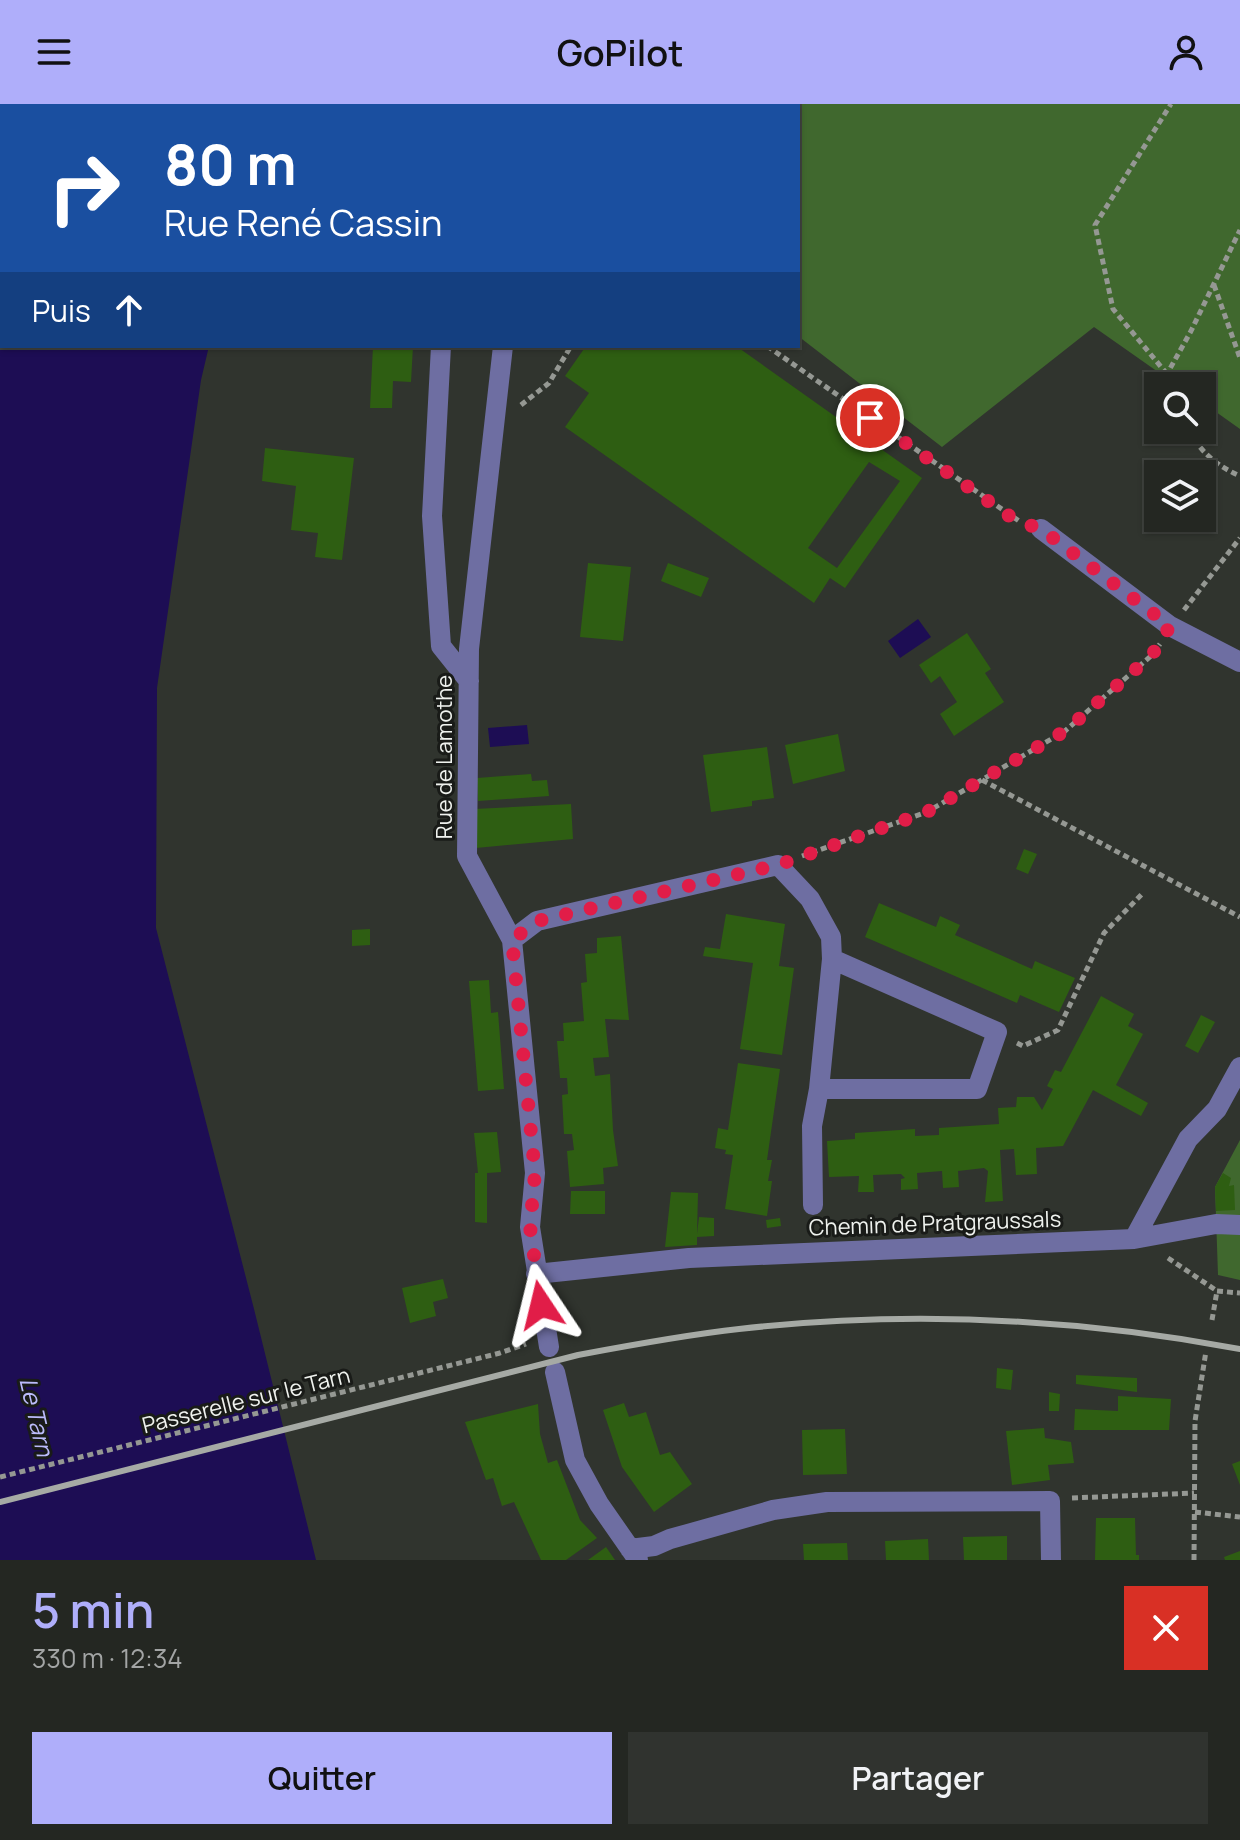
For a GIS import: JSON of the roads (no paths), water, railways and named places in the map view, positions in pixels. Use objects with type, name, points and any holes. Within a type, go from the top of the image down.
[{"type":"street","points":[[441,348],[432,516],[441,646],[469,681]]},
{"type":"street","name":"Rue de Lamothe","points":[[503,348],[469,649],[467,856],[512,940],[535,1173],[530,1227],[549,1347]]},
{"type":"street","points":[[1041,529],[1170,626],[1240,662]]},
{"type":"street","points":[[512,940],[537,921],[778,865],[810,899],[831,937],[832,959],[819,1089],[812,1126],[813,1205]]},
{"type":"street","points":[[819,1089],[977,1089],[997,1032],[832,959]]},
{"type":"street","points":[[1134,1239],[1188,1139],[1217,1109],[1240,1067]]},
{"type":"street","name":"Chemin de Pratgraussals","points":[[536,1274],[689,1258],[1134,1239],[1216,1224],[1240,1225]]},
{"type":"street","points":[[555,1372],[575,1460],[599,1504],[634,1554],[670,1539],[773,1510],[827,1502],[1050,1501],[1051,1560]]},
{"type":"water","name":"Le Tarn","points":[[0,348],[209,348],[201,380],[157,688],[156,928],[316,1560],[0,1560]]},
{"type":"water","points":[[918,619],[931,637],[900,658],[888,641]]},
{"type":"water","points":[[527,725],[529,744],[490,747],[488,728]]},
{"type":"railway","points":[[0,1502],[578,1355],[719,1331],[865,1320],[990,1320],[1115,1330],[1240,1349]]}]
